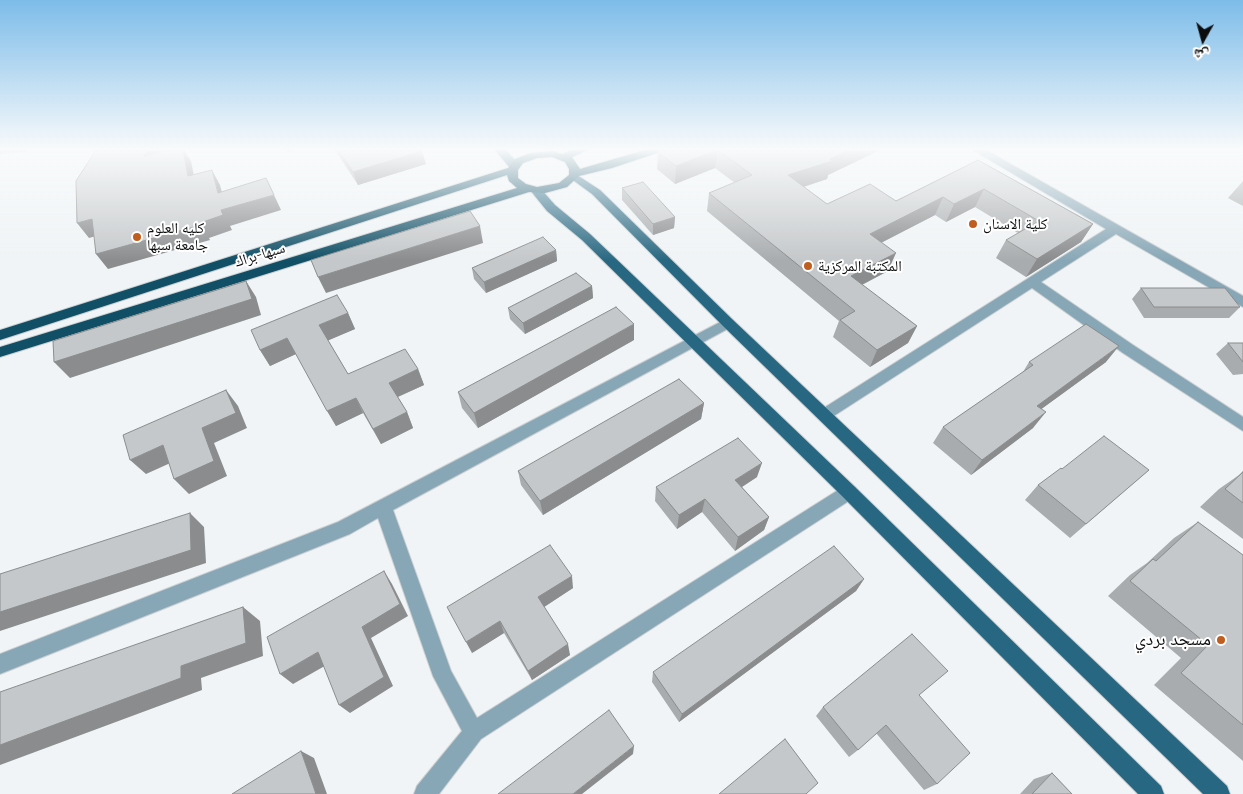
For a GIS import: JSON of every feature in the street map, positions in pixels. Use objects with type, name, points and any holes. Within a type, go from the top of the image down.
[{"type":"highway","name":"سبها-براك","points":[[0,335],[454,187]]},
{"type":"highway","points":[[527,187],[545,190],[556,187]]},
{"type":"highway","name":"سبها-براك","points":[[0,352],[532,189]]},
{"type":"main road","points":[[590,187],[728,323],[1219,794]]},
{"type":"main road","points":[[532,189],[551,208],[586,237],[849,492],[1153,794]]},
{"type":"street","points":[[1042,187],[1243,302]]},
{"type":"street","points":[[824,415],[1115,229]]},
{"type":"street","points":[[1032,282],[1128,349],[1243,425]]},
{"type":"street","points":[[0,664],[344,528],[728,323]]},
{"type":"street","points":[[425,794],[474,732],[849,492]]},
{"type":"street","points":[[383,507],[443,676],[474,732]]},
{"type":"building","points":[[76,187],[216,187],[218,193],[237,187],[270,187],[274,195],[221,210],[223,215],[200,223],[201,225],[96,254],[92,219],[77,223]]},
{"type":"building","points":[[648,187],[675,217],[653,224],[622,188]]},
{"type":"building","points":[[723,187],[804,187],[827,204],[863,187],[875,187],[896,201],[924,187],[1027,187],[1093,224],[1037,259],[1006,240],[1039,221],[984,189],[954,204],[943,197],[870,234],[896,253],[851,276],[917,326],[877,350],[840,320],[855,311],[709,193]]},
{"type":"building","points":[[470,211],[480,226],[318,277],[311,260]]},
{"type":"building","points":[[543,237],[556,250],[484,282],[472,268]]},
{"type":"building","points":[[576,273],[592,286],[523,323],[508,308]]},
{"type":"building","points":[[246,281],[252,299],[54,362],[53,341]]},
{"type":"building","points":[[1141,288],[1225,288],[1240,307],[1154,307]]},
{"type":"building","points":[[337,295],[348,313],[319,325],[348,374],[405,349],[418,369],[389,383],[407,412],[373,429],[356,398],[327,411],[287,338],[260,350],[251,330]]},
{"type":"building","points":[[616,307],[634,324],[474,413],[458,392]]},
{"type":"building","points":[[1086,324],[1119,346],[1037,406],[1046,412],[982,460],[943,427],[1033,365],[1029,362]]},
{"type":"building","points":[[1228,343],[1243,343],[1243,362]]},
{"type":"building","points":[[679,379],[704,403],[540,501],[518,471]]},
{"type":"building","points":[[226,390],[236,413],[202,428],[214,461],[174,479],[163,445],[130,460],[123,435]]},
{"type":"building","points":[[1104,436],[1149,470],[1086,524],[1038,485]]},
{"type":"building","points":[[738,438],[762,463],[735,480],[769,517],[738,537],[705,499],[679,515],[656,487]]},
{"type":"building","points":[[1243,472],[1243,503],[1225,489]]},
{"type":"building","points":[[190,513],[191,550],[0,612],[0,574]]},
{"type":"building","points":[[1198,522],[1243,555],[1243,725],[1181,673],[1208,645],[1130,581],[1153,559],[1156,561]]},
{"type":"building","points":[[550,545],[572,576],[538,597],[568,644],[528,671],[500,621],[466,642],[447,607]]},
{"type":"building","points":[[834,546],[864,579],[682,714],[653,672]]},
{"type":"building","points":[[384,571],[400,604],[362,627],[384,677],[339,705],[318,652],[280,674],[267,637]]},
{"type":"building","points":[[243,607],[246,643],[181,666],[181,678],[0,745],[0,692]]},
{"type":"building","points":[[912,634],[948,671],[919,695],[970,753],[937,784],[886,725],[858,750],[823,707]]},
{"type":"building","points":[[609,710],[634,746],[573,794],[498,794]]},
{"type":"building","points":[[785,739],[818,783],[806,794],[719,794]]},
{"type":"building","points":[[301,751],[316,794],[232,794]]},
{"type":"building","points":[[1052,773],[1072,794],[1032,794]]},
{"type":"place","name":"كلية الاسنان","points":[[973,224]]},
{"type":"place","name":"كليه العلوم جامعة سبها","points":[[137,237]]},
{"type":"place","name":"المكتبة المركزية","points":[[808,266]]},
{"type":"place","name":"مسجد بردي","points":[[1221,640]]}]
